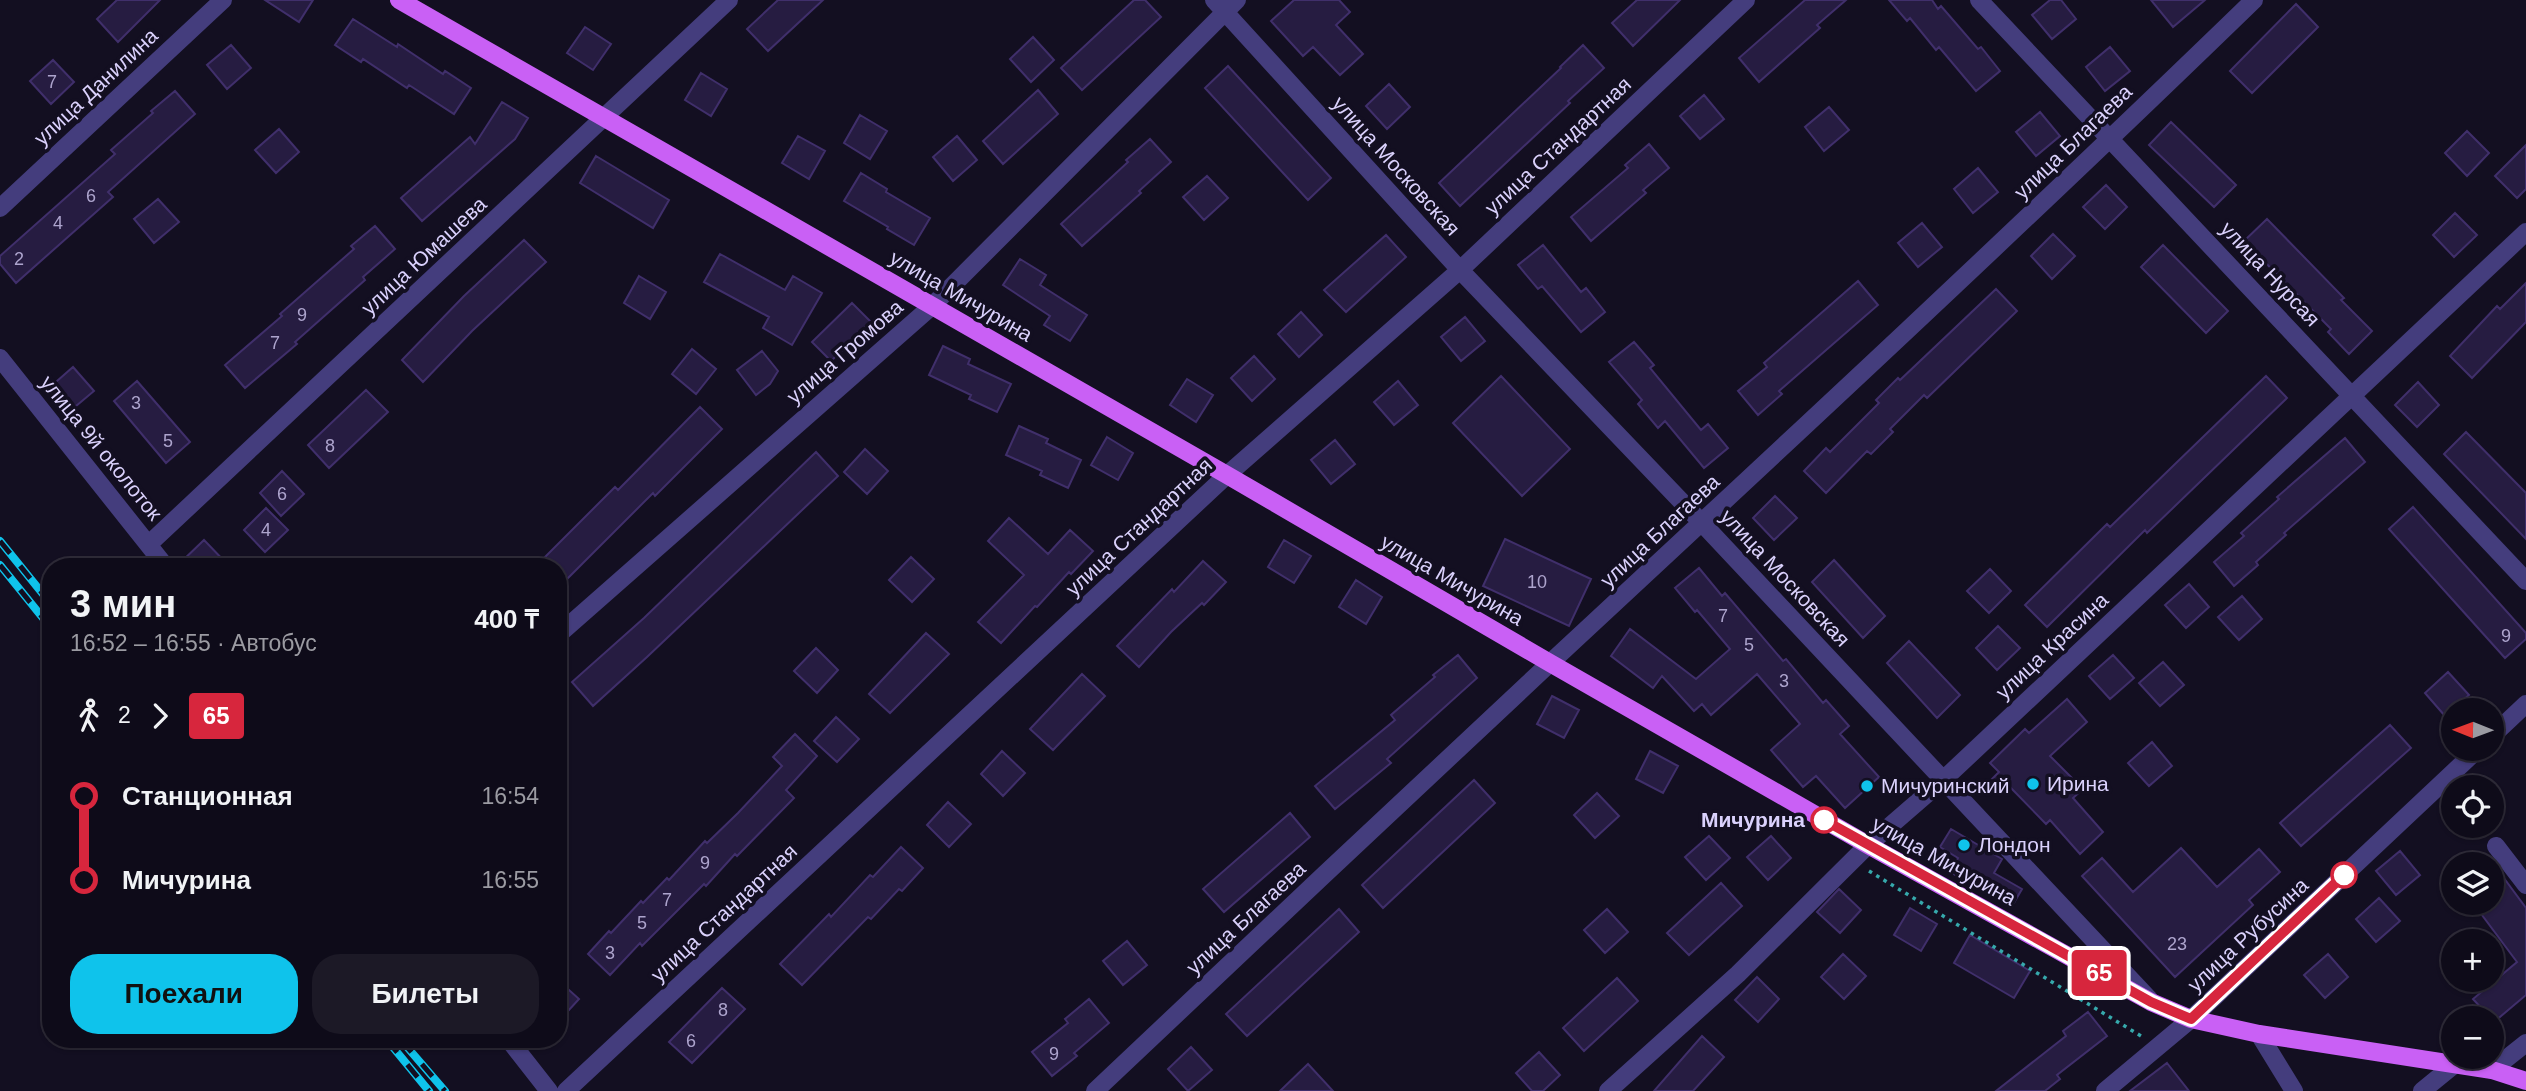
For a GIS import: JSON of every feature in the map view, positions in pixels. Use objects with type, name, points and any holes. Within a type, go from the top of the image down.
[{"type":"main road","name":"улица Мичурина","points":[[399,0],[1868,845],[2151,1002],[2191,1019],[2259,1034],[2441,1062]]},
{"type":"main road","name":"улица Мичурина","points":[[2486,1069],[2526,1082]]},
{"type":"street","name":"улица Данилина","points":[[0,208],[223,0]]},
{"type":"street","name":"улица Юмашева","points":[[149,544],[729,0]]},
{"type":"street","name":"улица Стандартная","points":[[566,1091],[1227,475],[1460,270],[1746,0]]},
{"type":"street","name":"улица Нурсая","points":[[1979,0],[2526,581]]},
{"type":"street","name":"улица Благаева","points":[[1095,1091],[2110,139],[2254,0]]},
{"type":"street","name":"улица Московская","points":[[1226,4],[1460,270],[1702,523],[2151,1002]]},
{"type":"street","name":"улица Громова","points":[[567,627],[932,306],[1226,4]]},
{"type":"street","name":"улица Красина","points":[[1608,1091],[1738,974],[1868,845],[1943,780],[2526,232]]},
{"type":"street","name":"улица 9й околоток","points":[[0,358],[159,558]]},
{"type":"street","points":[[2504,725],[2526,704]]},
{"type":"street","name":"улица Рубусина","points":[[2105,1091],[2191,1019],[2465,761]]},
{"type":"street","points":[[2496,846],[2526,885]]},
{"type":"street","points":[[2259,1034],[2294,1091]]},
{"type":"street","points":[[2492,1070],[2526,1043]]},
{"type":"street","points":[[515,1048],[549,1091]]},
{"type":"street","points":[[2422,1091],[2449,1069]]},
{"type":"path","points":[[1852,861],[2158,1046]]},
{"type":"building","points":[[117,0],[160,0],[118,42],[97,19]]},
{"type":"building","points":[[265,0],[313,0],[299,22]]},
{"type":"building","points":[[778,0],[823,0],[768,51],[747,29]]},
{"type":"building","points":[[1134,0],[1145,0],[1161,17],[1082,90],[1061,68]]},
{"type":"building","points":[[1294,0],[1339,0],[1350,12],[1336,25],[1363,54],[1340,75],[1313,47],[1303,56],[1271,21]]},
{"type":"building","points":[[1637,0],[1680,0],[1633,46],[1612,23]]},
{"type":"building","points":[[1805,0],[1846,0],[1817,25],[1820,28],[1759,82],[1739,58]]},
{"type":"building","points":[[1889,0],[1932,0],[1938,9],[1941,6],[1978,49],[1981,47],[2000,71],[1976,91],[1939,47],[1936,50],[1910,18],[1907,21]]},
{"type":"building","points":[[2050,0],[2061,0],[2076,19],[2052,39],[2032,15]]},
{"type":"building","points":[[2151,0],[2205,0],[2173,27]]},
{"type":"building","points":[[2296,4],[2318,27],[2252,93],[2230,71]]},
{"type":"building","points":[[353,19],[471,88],[454,114],[409,85],[407,88],[363,59],[361,62],[335,45]]},
{"type":"building","points":[[585,27],[611,44],[593,70],[567,53]]},
{"type":"building","points":[[1033,37],[1054,60],[1031,82],[1010,59]]},
{"type":"building","points":[[231,45],[251,68],[227,89],[207,65]]},
{"type":"building","points":[[1583,45],[1604,68],[1460,206],[1439,183]]},
{"type":"building","points":[[2110,47],[2130,71],[2105,91],[2086,67]]},
{"type":"building","points":[[53,60],[74,82],[51,104],[30,81]]},
{"type":"building","points":[[1228,66],[1331,178],[1308,200],[1205,88]]},
{"type":"building","points":[[701,73],[727,89],[711,116],[685,100]]},
{"type":"building","points":[[1389,84],[1410,107],[1387,129],[1366,106]]},
{"type":"building","points":[[1038,90],[1058,114],[1003,164],[983,141]]},
{"type":"building","points":[[175,91],[195,114],[108,192],[113,197],[16,283],[0,264],[0,256],[115,154],[111,150]]},
{"type":"building","points":[[1704,95],[1724,119],[1700,139],[1680,116]]},
{"type":"building","points":[[502,102],[528,118],[515,139],[422,221],[401,198],[470,137],[475,144]]},
{"type":"building","points":[[1829,107],[1849,130],[1824,151],[1805,127]]},
{"type":"building","points":[[2040,112],[2060,136],[2036,156],[2016,132]]},
{"type":"building","points":[[860,115],[887,131],[870,159],[844,143]]},
{"type":"building","points":[[2171,122],[2236,185],[2214,207],[2149,145]]},
{"type":"building","points":[[279,129],[299,152],[276,173],[255,150]]},
{"type":"building","points":[[2467,131],[2489,153],[2467,176],[2445,153]]},
{"type":"building","points":[[798,136],[825,151],[809,179],[782,163]]},
{"type":"building","points":[[957,136],[977,160],[953,181],[933,157]]},
{"type":"building","points":[[1150,139],[1171,162],[1082,246],[1061,224]]},
{"type":"building","points":[[1649,144],[1669,168],[1643,190],[1646,193],[1591,241],[1571,217],[1628,168],[1625,165]]},
{"type":"building","points":[[2526,145],[2526,189],[2517,198],[2495,176]]},
{"type":"building","points":[[596,156],[669,200],[653,228],[580,183]]},
{"type":"building","points":[[1978,168],[1998,192],[1973,213],[1954,189]]},
{"type":"building","points":[[861,173],[887,189],[886,192],[930,218],[914,245],[844,201]]},
{"type":"building","points":[[1207,176],[1228,198],[1204,220],[1183,197]]},
{"type":"building","points":[[2106,185],[2127,207],[2105,229],[2083,207]]},
{"type":"building","points":[[158,199],[179,222],[154,243],[134,219]]},
{"type":"building","points":[[2455,213],[2477,235],[2454,257],[2433,235]]},
{"type":"building","points":[[2267,219],[2344,298],[2341,300],[2372,331],[2349,354],[2328,332],[2331,329],[2244,241]]},
{"type":"building","points":[[1922,223],[1942,247],[1918,267],[1898,243]]},
{"type":"building","points":[[375,226],[395,249],[363,277],[365,280],[295,342],[297,344],[245,388],[225,365],[282,316],[280,314],[354,249],[351,246]]},
{"type":"building","points":[[2053,234],[2075,256],[2052,279],[2031,256]]},
{"type":"building","points":[[1386,235],[1406,257],[1346,312],[1324,290]]},
{"type":"building","points":[[524,240],[546,262],[472,331],[423,382],[402,360],[464,296]]},
{"type":"building","points":[[1543,245],[1581,292],[1586,288],[1605,312],[1581,332],[1542,286],[1538,289],[1518,265]]},
{"type":"building","points":[[2163,245],[2228,311],[2206,333],[2141,267]]},
{"type":"building","points":[[720,254],[785,290],[793,276],[822,293],[792,345],[763,328],[769,317],[704,282]]},
{"type":"building","points":[[1020,259],[1046,275],[1040,285],[1087,315],[1070,341],[1044,325],[1050,316],[1003,285]]},
{"type":"building","points":[[639,276],[666,292],[650,319],[624,303]]},
{"type":"building","points":[[1858,281],[1878,305],[1779,391],[1782,394],[1758,415],[1738,391],[1767,367],[1764,363]]},
{"type":"building","points":[[2526,283],[2526,322],[2472,378],[2450,356],[2497,306],[2500,309]]},
{"type":"building","points":[[1996,289],[2017,311],[1927,398],[1924,395],[1890,429],[1893,432],[1871,454],[1867,451],[1826,493],[1804,471],[1826,448],[1830,452],[1879,403],[1876,400],[1898,378],[1900,380]]},
{"type":"building","points":[[852,303],[871,322],[831,361],[812,342]]},
{"type":"building","points":[[1301,312],[1322,335],[1299,357],[1278,334]]},
{"type":"building","points":[[1465,317],[1485,341],[1461,361],[1441,337]]},
{"type":"building","points":[[1634,342],[1654,365],[1650,368],[1701,430],[1708,424],[1728,448],[1704,468],[1665,421],[1658,428],[1638,404],[1642,400],[1609,362]]},
{"type":"building","points":[[943,346],[970,359],[968,364],[1011,384],[997,412],[969,399],[971,395],[929,375]]},
{"type":"building","points":[[692,349],[716,369],[696,394],[672,374]]},
{"type":"building","points":[[762,351],[778,371],[770,384],[756,395],[737,370]]},
{"type":"building","points":[[1254,356],[1275,379],[1252,401],[1231,378]]},
{"type":"building","points":[[73,367],[94,391],[70,411],[49,388]]},
{"type":"building","points":[[1501,376],[1570,449],[1522,496],[1453,423]]},
{"type":"building","points":[[2266,376],[2287,398],[2147,533],[2145,530],[2047,627],[2025,605],[2107,524],[2110,527]]},
{"type":"building","points":[[1187,379],[1213,395],[1196,422],[1170,405]]},
{"type":"building","points":[[137,381],[190,442],[166,463],[114,401]]},
{"type":"building","points":[[1398,381],[1418,405],[1394,425],[1374,402]]},
{"type":"building","points":[[2418,382],[2439,405],[2417,427],[2395,405]]},
{"type":"building","points":[[366,390],[388,412],[329,468],[308,445]]},
{"type":"building","points":[[700,407],[722,429],[567,579],[567,558],[544,558],[615,487],[618,490]]},
{"type":"building","points":[[1019,426],[1048,439],[1046,443],[1081,460],[1068,488],[1040,475],[1042,471],[1006,455]]},
{"type":"building","points":[[2466,432],[2526,493],[2526,539],[2444,454]]},
{"type":"building","points":[[1107,437],[1133,453],[1118,480],[1091,465]]},
{"type":"building","points":[[2345,438],[2365,462],[2284,533],[2286,535],[2256,562],[2258,565],[2234,586],[2214,562],[2244,536],[2241,533],[2279,499],[2277,497]]},
{"type":"building","points":[[1335,440],[1355,464],[1331,484],[1311,460]]},
{"type":"building","points":[[865,449],[888,471],[867,494],[844,472]]},
{"type":"building","points":[[816,452],[838,476],[593,706],[572,682],[644,618]]},
{"type":"building","points":[[282,471],[304,494],[281,516],[260,493]]},
{"type":"building","points":[[1775,496],[1797,518],[1774,540],[1753,518]]},
{"type":"building","points":[[2413,507],[2526,633],[2526,639],[2505,658],[2389,529]]},
{"type":"building","points":[[266,508],[288,530],[265,552],[244,530]]},
{"type":"building","points":[[1009,518],[1048,554],[1070,530],[1093,551],[1071,574],[1069,572],[1037,607],[1035,606],[1001,643],[978,622],[1024,575],[988,541]]},
{"type":"building","points":[[1505,539],[1591,579],[1569,626],[1483,586]]},
{"type":"building","points":[[204,540],[221,558],[185,558]]},
{"type":"building","points":[[1284,540],[1311,556],[1294,583],[1268,567]]},
{"type":"building","points":[[911,557],[934,579],[912,602],[889,580]]},
{"type":"building","points":[[1834,560],[1885,616],[1863,638],[1812,582]]},
{"type":"building","points":[[1203,561],[1226,582],[1204,605],[1202,603],[1171,632],[1139,667],[1117,646]]},
{"type":"building","points":[[1699,568],[1722,596],[1725,593],[1783,661],[1786,659],[1823,703],[1826,700],[1849,726],[1840,734],[1879,777],[1845,808],[1816,776],[1803,787],[1771,750],[1800,724],[1757,674],[1711,715],[1702,704],[1694,711],[1662,676],[1653,688],[1611,656],[1630,629],[1696,679],[1730,649],[1675,588]]},
{"type":"building","points":[[1990,569],[2011,591],[1989,613],[1967,591]]},
{"type":"building","points":[[1356,580],[1382,597],[1366,624],[1339,607]]},
{"type":"building","points":[[2189,584],[2209,607],[2186,628],[2165,605]]},
{"type":"building","points":[[2242,596],[2262,619],[2239,640],[2218,617]]},
{"type":"building","points":[[1998,626],[2020,648],[1997,670],[1976,648]]},
{"type":"building","points":[[926,633],[949,654],[890,713],[869,694]]},
{"type":"building","points":[[1909,641],[1960,695],[1937,718],[1887,663]]},
{"type":"building","points":[[816,648],[838,670],[817,693],[794,671]]},
{"type":"building","points":[[1458,655],[1477,678],[1387,759],[1391,763],[1335,809],[1315,786],[1395,720],[1391,715]]},
{"type":"building","points":[[2113,655],[2134,678],[2110,699],[2089,676]]},
{"type":"building","points":[[2163,662],[2184,685],[2160,706],[2139,683]]},
{"type":"building","points":[[2448,672],[2469,695],[2466,698],[2441,698],[2441,711],[2425,693]]},
{"type":"building","points":[[1082,674],[1105,696],[1053,750],[1030,729]]},
{"type":"building","points":[[1552,696],[1579,710],[1564,738],[1537,724]]},
{"type":"building","points":[[2067,699],[2087,722],[2050,756],[2083,789],[2073,798],[2103,832],[2080,854],[2050,820],[2046,824],[2009,786],[2004,791],[1992,779],[1999,772],[1990,763],[2025,729],[2029,733]]},
{"type":"building","points":[[836,717],[859,739],[837,762],[814,741]]},
{"type":"building","points":[[2390,725],[2411,748],[2301,846],[2280,823]]},
{"type":"building","points":[[795,734],[817,756],[786,790],[794,798],[737,856],[735,854],[706,886],[704,884],[642,946],[640,943],[610,975],[588,954],[609,931],[611,933],[667,878],[669,880],[705,841],[707,843],[738,813],[782,766],[773,757]]},
{"type":"building","points":[[2152,742],[2172,766],[2149,786],[2128,763]]},
{"type":"building","points":[[1002,751],[1025,773],[1003,796],[981,774]]},
{"type":"building","points":[[1650,751],[1678,766],[1663,793],[1636,779]]},
{"type":"building","points":[[1474,780],[1495,803],[1383,908],[1362,885]]},
{"type":"building","points":[[1597,793],[1619,816],[1595,838],[1574,815]]},
{"type":"building","points":[[948,802],[971,824],[949,847],[927,825]]},
{"type":"building","points":[[1290,813],[1310,837],[1224,912],[1203,889]]},
{"type":"building","points":[[1951,829],[2002,859],[1994,873],[2022,889],[2011,908],[1950,872],[1958,858],[1940,847]]},
{"type":"building","points":[[1709,836],[1730,858],[1706,880],[1685,857]]},
{"type":"building","points":[[1771,836],[1791,858],[1768,880],[1747,857]]},
{"type":"building","points":[[901,847],[923,868],[871,919],[868,917],[802,985],[780,964],[829,914],[831,917],[870,875],[873,877]]},
{"type":"building","points":[[2181,848],[2217,887],[2259,849],[2280,872],[2249,900],[2253,905],[2175,977],[2082,876],[2102,858],[2133,892]]},
{"type":"building","points":[[2400,851],[2420,875],[2396,895],[2376,871]]},
{"type":"building","points":[[2504,878],[2526,908],[2526,995],[2504,1014],[2504,1006],[2479,1006],[2473,999],[2481,992],[2504,992],[2504,973],[2517,962],[2504,945],[2504,929],[2492,929],[2482,915],[2504,915]]},
{"type":"building","points":[[1721,883],[1742,906],[1689,955],[1667,933]]},
{"type":"building","points":[[1839,889],[1861,910],[1840,933],[1817,912]]},
{"type":"building","points":[[2379,898],[2400,921],[2376,942],[2356,919]]},
{"type":"building","points":[[1910,908],[1937,924],[1921,951],[1894,935]]},
{"type":"building","points":[[1339,909],[1359,932],[1247,1036],[1226,1014]]},
{"type":"building","points":[[1607,909],[1628,932],[1605,953],[1584,930]]},
{"type":"building","points":[[1970,935],[2030,971],[2014,998],[1954,963]]},
{"type":"building","points":[[1127,941],[1147,965],[1123,985],[1103,961]]},
{"type":"building","points":[[1843,954],[1866,976],[1844,999],[1821,977]]},
{"type":"building","points":[[2328,954],[2348,977],[2325,998],[2304,975]]},
{"type":"building","points":[[1757,977],[1779,999],[1758,1022],[1735,1000]]},
{"type":"building","points":[[1617,978],[1638,1001],[1584,1051],[1563,1028]]},
{"type":"building","points":[[567,988],[579,999],[567,1012]]},
{"type":"building","points":[[722,988],[745,1009],[692,1063],[669,1042]]},
{"type":"building","points":[[1089,999],[1109,1023],[1074,1053],[1077,1056],[1052,1076],[1032,1052],[1068,1023],[1065,1019]]},
{"type":"building","points":[[2088,1012],[2107,1036],[2057,1075],[2060,1079],[2045,1091],[1996,1091],[2066,1036],[2063,1031]]},
{"type":"building","points":[[1702,1036],[1724,1057],[1693,1091],[1654,1091]]},
{"type":"building","points":[[1191,1047],[1212,1070],[1188,1091],[1168,1069]]},
{"type":"building","points":[[1539,1052],[1560,1075],[1543,1091],[1532,1091],[1516,1073]]},
{"type":"building","points":[[2167,1063],[2189,1091],[2130,1091]]},
{"type":"building","points":[[1308,1064],[1333,1091],[1280,1091]]},
{"type":"railway","points":[[0,541],[42,593]]},
{"type":"railway","points":[[0,565],[42,617]]},
{"type":"railway","points":[[394,1048],[429,1091]]},
{"type":"railway","points":[[408,1048],[445,1091]]},
{"type":"bus line","name":"65","points":[[1824,820],[2151,1002],[2191,1019],[2344,875]]},
{"type":"place","name":"Ирина","points":[[2033,784]]},
{"type":"place","name":"Мичуринский","points":[[1867,786]]},
{"type":"place","name":"Мичурина","points":[[1824,820]]},
{"type":"place","name":"Лондон","points":[[1964,845]]}]
